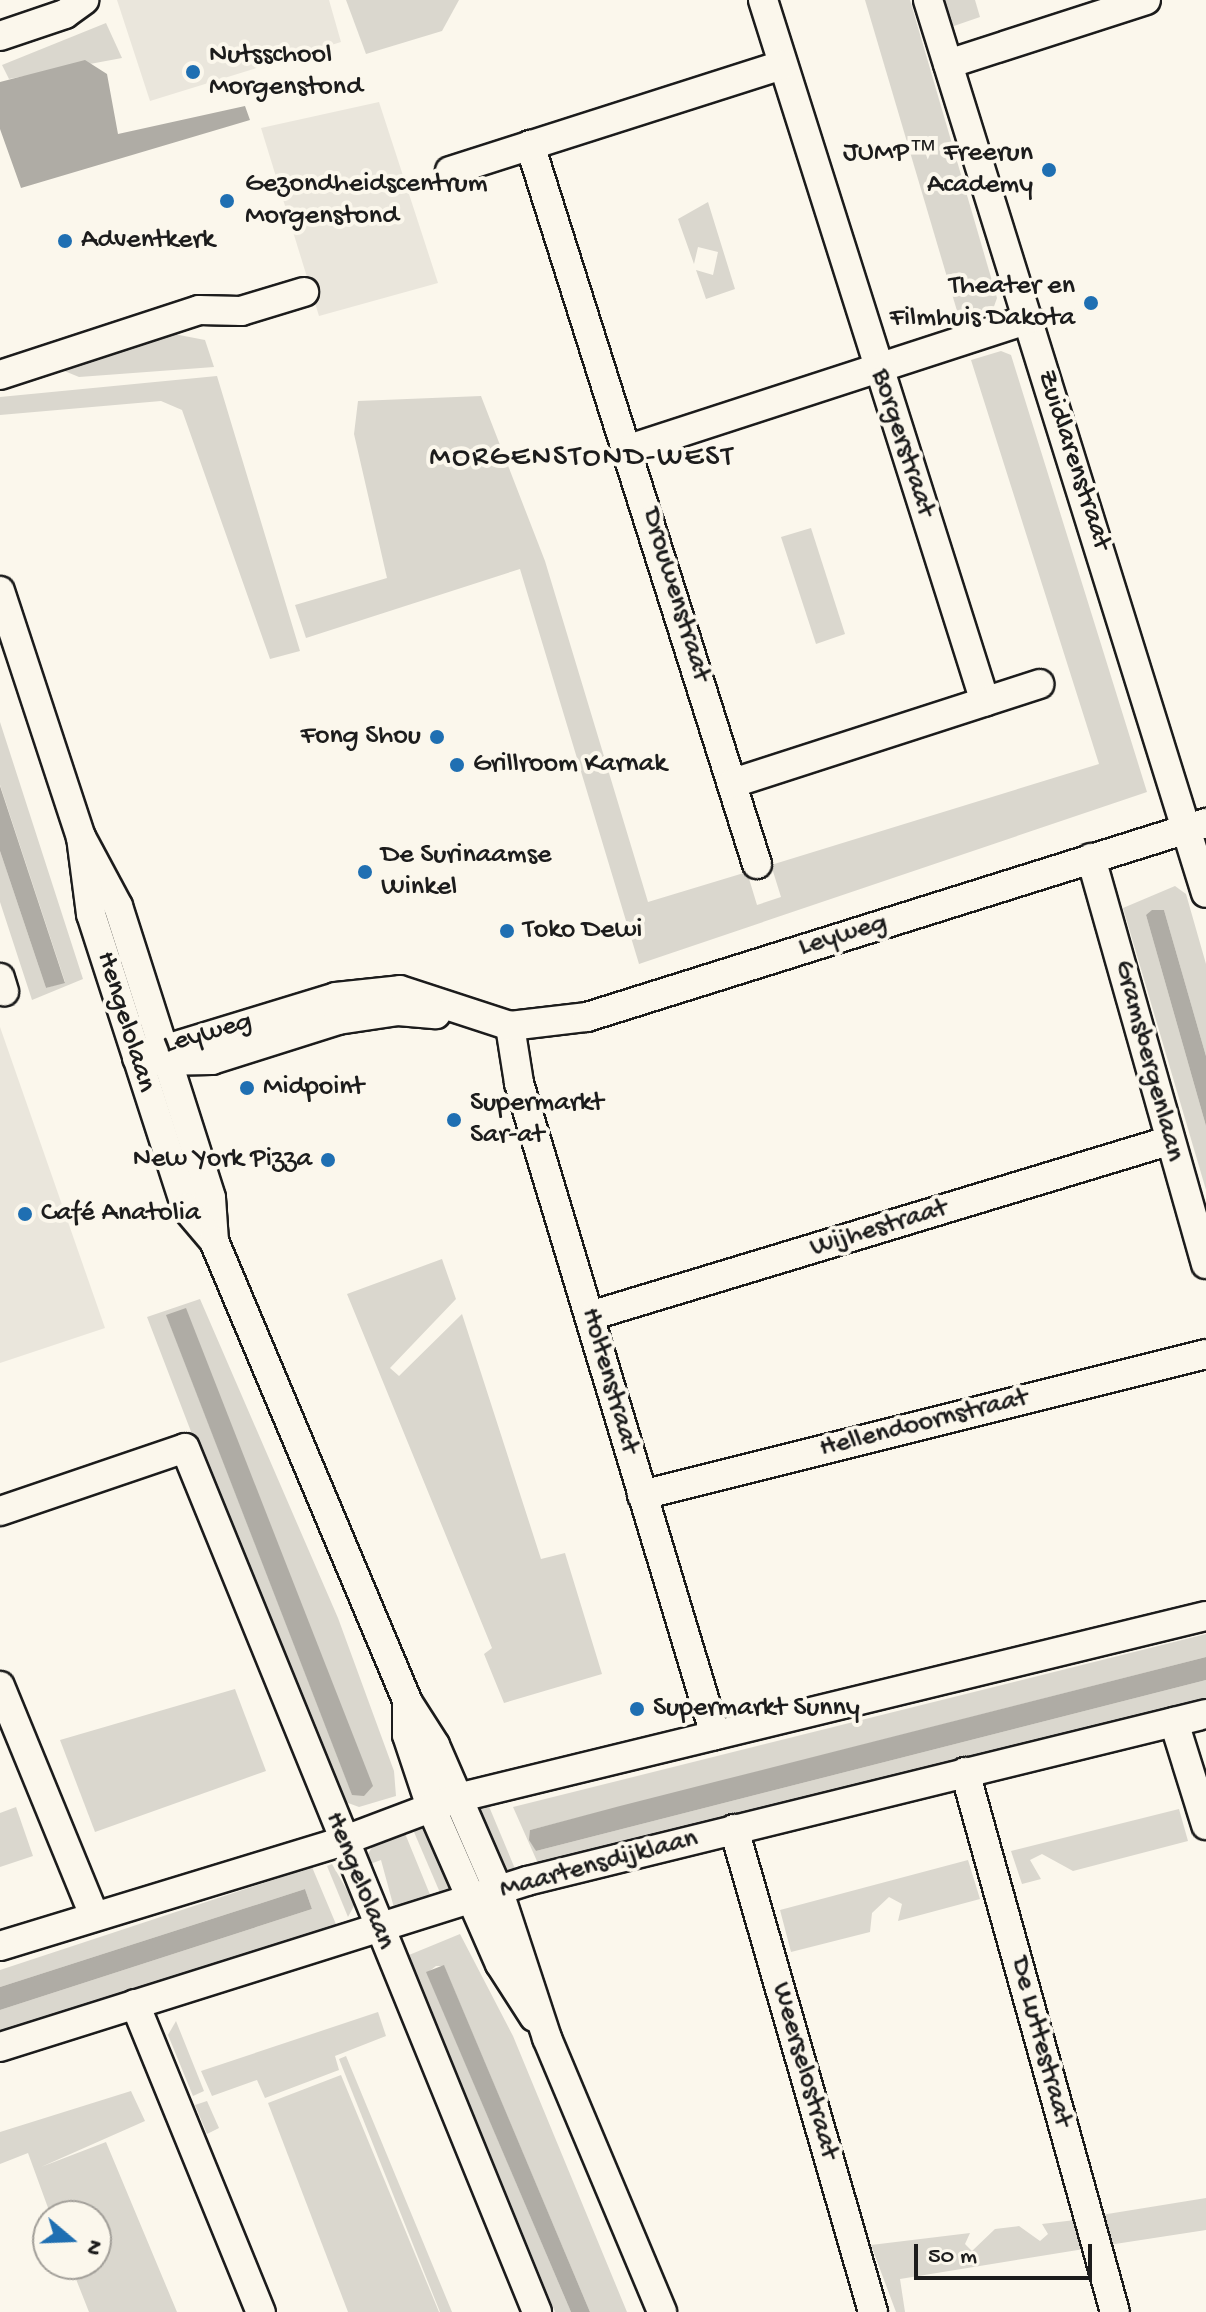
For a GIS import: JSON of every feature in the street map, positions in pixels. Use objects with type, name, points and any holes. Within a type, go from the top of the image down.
[{"type":"street","points":[[0,36],[65,14],[84,0]]},
{"type":"street","name":"Borgerstraat","points":[[763,0],[985,702]]},
{"type":"street","name":"Zuidlarenstraat","points":[[928,0],[1028,319],[1196,826]]},
{"type":"street","points":[[948,64],[1146,0]]},
{"type":"street","points":[[450,171],[783,65]]},
{"type":"street","name":"Drouwenstraat","points":[[530,145],[629,449],[757,864]]},
{"type":"street","points":[[0,375],[199,310],[241,311],[304,292]]},
{"type":"street","points":[[629,449],[1028,319]]},
{"type":"street","name":"Hengelolaan","points":[[0,591],[81,837],[118,906],[211,1198],[214,1241]]},
{"type":"street","points":[[733,783],[1039,684]]},
{"type":"street","points":[[1196,826],[1206,893]]},
{"type":"street","name":"Leyweg","points":[[137,1058],[166,1055],[336,997],[400,990],[477,1018],[510,1026],[587,1017],[1196,826]]},
{"type":"street","name":"Hengelolaan","points":[[81,837],[91,914],[186,1208],[214,1241],[407,1701],[407,1735],[444,1803],[486,1896],[500,1964],[547,2038],[662,2312]]},
{"type":"street","name":"Gramsbergenlaan","points":[[1091,858],[1168,1141],[1206,1264]]},
{"type":"street","name":"Holtenstraat","points":[[510,1026],[519,1083],[715,1735]]},
{"type":"street","name":"Wijhestraat","points":[[590,1316],[1168,1141]]},
{"type":"street","name":"Hellendoornstraat","points":[[642,1495],[1206,1354]]},
{"type":"street","name":"Hengelolaan","points":[[0,1511],[185,1448],[378,1930],[537,2312]]},
{"type":"street","points":[[0,1946],[93,1913],[343,1841],[444,1803],[1206,1616]]},
{"type":"street","points":[[0,1686],[93,1913]]},
{"type":"street","name":"Maartensdijklaan","points":[[0,2047],[486,1896],[734,1829],[1206,1714]]},
{"type":"street","points":[[1174,1722],[1206,1825]]},
{"type":"street","name":"De Luttestraat","points":[[965,1772],[1115,2312]]},
{"type":"street","name":"Weerselostraat","points":[[734,1829],[873,2312]]},
{"type":"street","points":[[135,2004],[261,2312]]},
{"type":"shaded area","name":"Nutsschool Morgenstond","points":[[117,0],[329,0],[341,42],[150,101]]},
{"type":"shaded area","points":[[346,0],[459,0],[442,31],[366,54]]},
{"type":"shaded area","points":[[865,0],[910,0],[997,298],[992,312],[960,321]]},
{"type":"shaded area","points":[[943,0],[975,0],[980,17],[951,27]]},
{"type":"shaded area","points":[[106,23],[122,58],[9,79],[2,65]]},
{"type":"shaded area","points":[[85,60],[107,74],[118,134],[245,106],[250,120],[21,188],[0,129],[0,82]]},
{"type":"shaded area","points":[[379,102],[438,283],[319,316],[261,128]]},
{"type":"shaded area","points":[[708,202],[735,289],[706,299],[696,270],[713,275],[718,252],[698,247],[694,264],[678,219]]},
{"type":"shaded area","points":[[174,334],[205,340],[214,367],[79,377],[62,370]]},
{"type":"shaded area","points":[[1001,351],[1011,355],[1147,792],[639,964],[520,569],[306,638],[295,605],[387,578],[354,434],[358,401],[481,396],[545,561],[648,902],[747,872],[757,905],[781,897],[771,865],[1099,764],[971,360]]},
{"type":"shaded area","points":[[217,376],[300,651],[270,659],[182,410],[161,401],[0,415],[0,397]]},
{"type":"shaded area","points":[[811,528],[845,634],[816,644],[781,537]]},
{"type":"shaded area","points":[[0,722],[83,979],[32,1000],[0,902],[0,851],[46,988],[65,982],[0,785]]},
{"type":"shaded area","points":[[0,786],[65,983],[46,988],[0,851]]},
{"type":"shaded area","points":[[1175,886],[1186,894],[1206,964],[1206,1056],[1164,910],[1146,915],[1206,1126],[1206,1190],[1123,908]]},
{"type":"shaded area","points":[[1152,910],[1164,910],[1206,1056],[1206,1126],[1146,915]]},
{"type":"shaded area","points":[[0,1027],[105,1328],[0,1363]]},
{"type":"shaded area","points":[[442,1259],[456,1299],[390,1368],[399,1376],[462,1314],[541,1559],[565,1553],[602,1674],[504,1703],[484,1654],[492,1648],[347,1294]]},
{"type":"shaded area","points":[[200,1299],[338,1618],[394,1771],[396,1796],[359,1807],[340,1800],[147,1317]],"holes":[[[166,1314],[364,1795],[352,1794]]]},
{"type":"shaded area","points":[[186,1308],[373,1786],[364,1796],[352,1795],[166,1315]]},
{"type":"shaded area","points":[[1206,1634],[1206,1657],[530,1830],[536,1851],[1206,1680],[1206,1703],[540,1868],[513,1807]]},
{"type":"shaded area","points":[[1206,1657],[1206,1680],[536,1851],[529,1840],[530,1830]]},
{"type":"shaded area","points":[[235,1689],[266,1771],[95,1832],[60,1740]]},
{"type":"shaded area","points":[[488,1804],[518,1876],[506,1878],[477,1807]]},
{"type":"shaded area","points":[[16,1807],[33,1856],[0,1867],[0,1813]]},
{"type":"shaded area","points":[[1179,1809],[1188,1841],[1073,1871],[1042,1854],[1030,1860],[1041,1879],[1022,1884],[1011,1851]]},
{"type":"shaded area","points":[[423,1823],[454,1888],[453,1894],[441,1895],[414,1832]]},
{"type":"shaded area","points":[[404,1831],[431,1897],[394,1908],[381,1860],[370,1864],[367,1856],[375,1842]]},
{"type":"shaded area","points":[[968,1860],[980,1899],[898,1921],[902,1904],[889,1897],[872,1913],[870,1932],[791,1952],[780,1910]]},
{"type":"shaded area","points":[[332,1864],[355,1904],[348,1917],[327,1866]]},
{"type":"shaded area","points":[[312,1867],[338,1929],[0,2033],[0,2010],[312,1909],[305,1889],[0,1987],[0,1970]]},
{"type":"shaded area","points":[[305,1889],[312,1909],[0,2010],[0,1987]]},
{"type":"shaded area","points":[[460,1934],[513,2036],[627,2312],[590,2312],[444,1966],[436,1966],[427,1973],[571,2312],[555,2312],[409,1955]]},
{"type":"shaded area","points":[[444,1965],[590,2312],[571,2312],[426,1972]]},
{"type":"shaded area","points":[[378,2012],[386,2036],[335,2056],[339,2070],[265,2098],[257,2080],[212,2096],[201,2071]]},
{"type":"shaded area","points":[[176,2021],[204,2091],[193,2096],[168,2035]]},
{"type":"shaded area","points":[[346,2056],[452,2312],[440,2312],[339,2059]]},
{"type":"shaded area","points":[[341,2075],[439,2312],[348,2312],[268,2103]]},
{"type":"shaded area","points":[[131,2091],[145,2121],[41,2167],[106,2142],[177,2312],[89,2312],[76,2280],[112,2280],[112,2200],[45,2200],[28,2153],[0,2164],[0,2132]]},
{"type":"shaded area","points":[[207,2101],[219,2128],[207,2134],[195,2105]]},
{"type":"shaded area","points":[[1206,2198],[1206,2230],[1102,2246],[1095,2216]]},
{"type":"shaded area","points":[[1075,2220],[1084,2249],[900,2279],[905,2312],[896,2312],[871,2245],[970,2233],[965,2244],[972,2251],[995,2229],[1019,2226],[1040,2241],[1048,2234],[1042,2224]]},
{"type":"place","name":"Nutsschool Morgenstond","points":[[193,72]]},
{"type":"place","name":"JUMP™ Freerun Academy","points":[[1049,170]]},
{"type":"place","name":"Gezondheidscentrum Morgenstond","points":[[227,201]]},
{"type":"place","name":"Adventkerk","points":[[65,241]]},
{"type":"place","name":"Theater en Filmhuis Dakota","points":[[1091,303]]},
{"type":"place","name":"Fong Shou","points":[[437,737]]},
{"type":"place","name":"Grillroom Karnak","points":[[457,765]]},
{"type":"place","name":"De Surinaamse Winkel","points":[[365,872]]},
{"type":"place","name":"Toko Dewi","points":[[507,931]]},
{"type":"place","name":"Midpoint","points":[[247,1088]]},
{"type":"place","name":"Supermarkt Sar-at","points":[[454,1120]]},
{"type":"place","name":"New York Pizza","points":[[328,1160]]},
{"type":"place","name":"Café Anatolia","points":[[25,1214]]},
{"type":"place","name":"Supermarkt Sunny","points":[[637,1709]]},
{"type":"district","name":"MORGENSTOND-WEST","points":[[582,459]]}]
